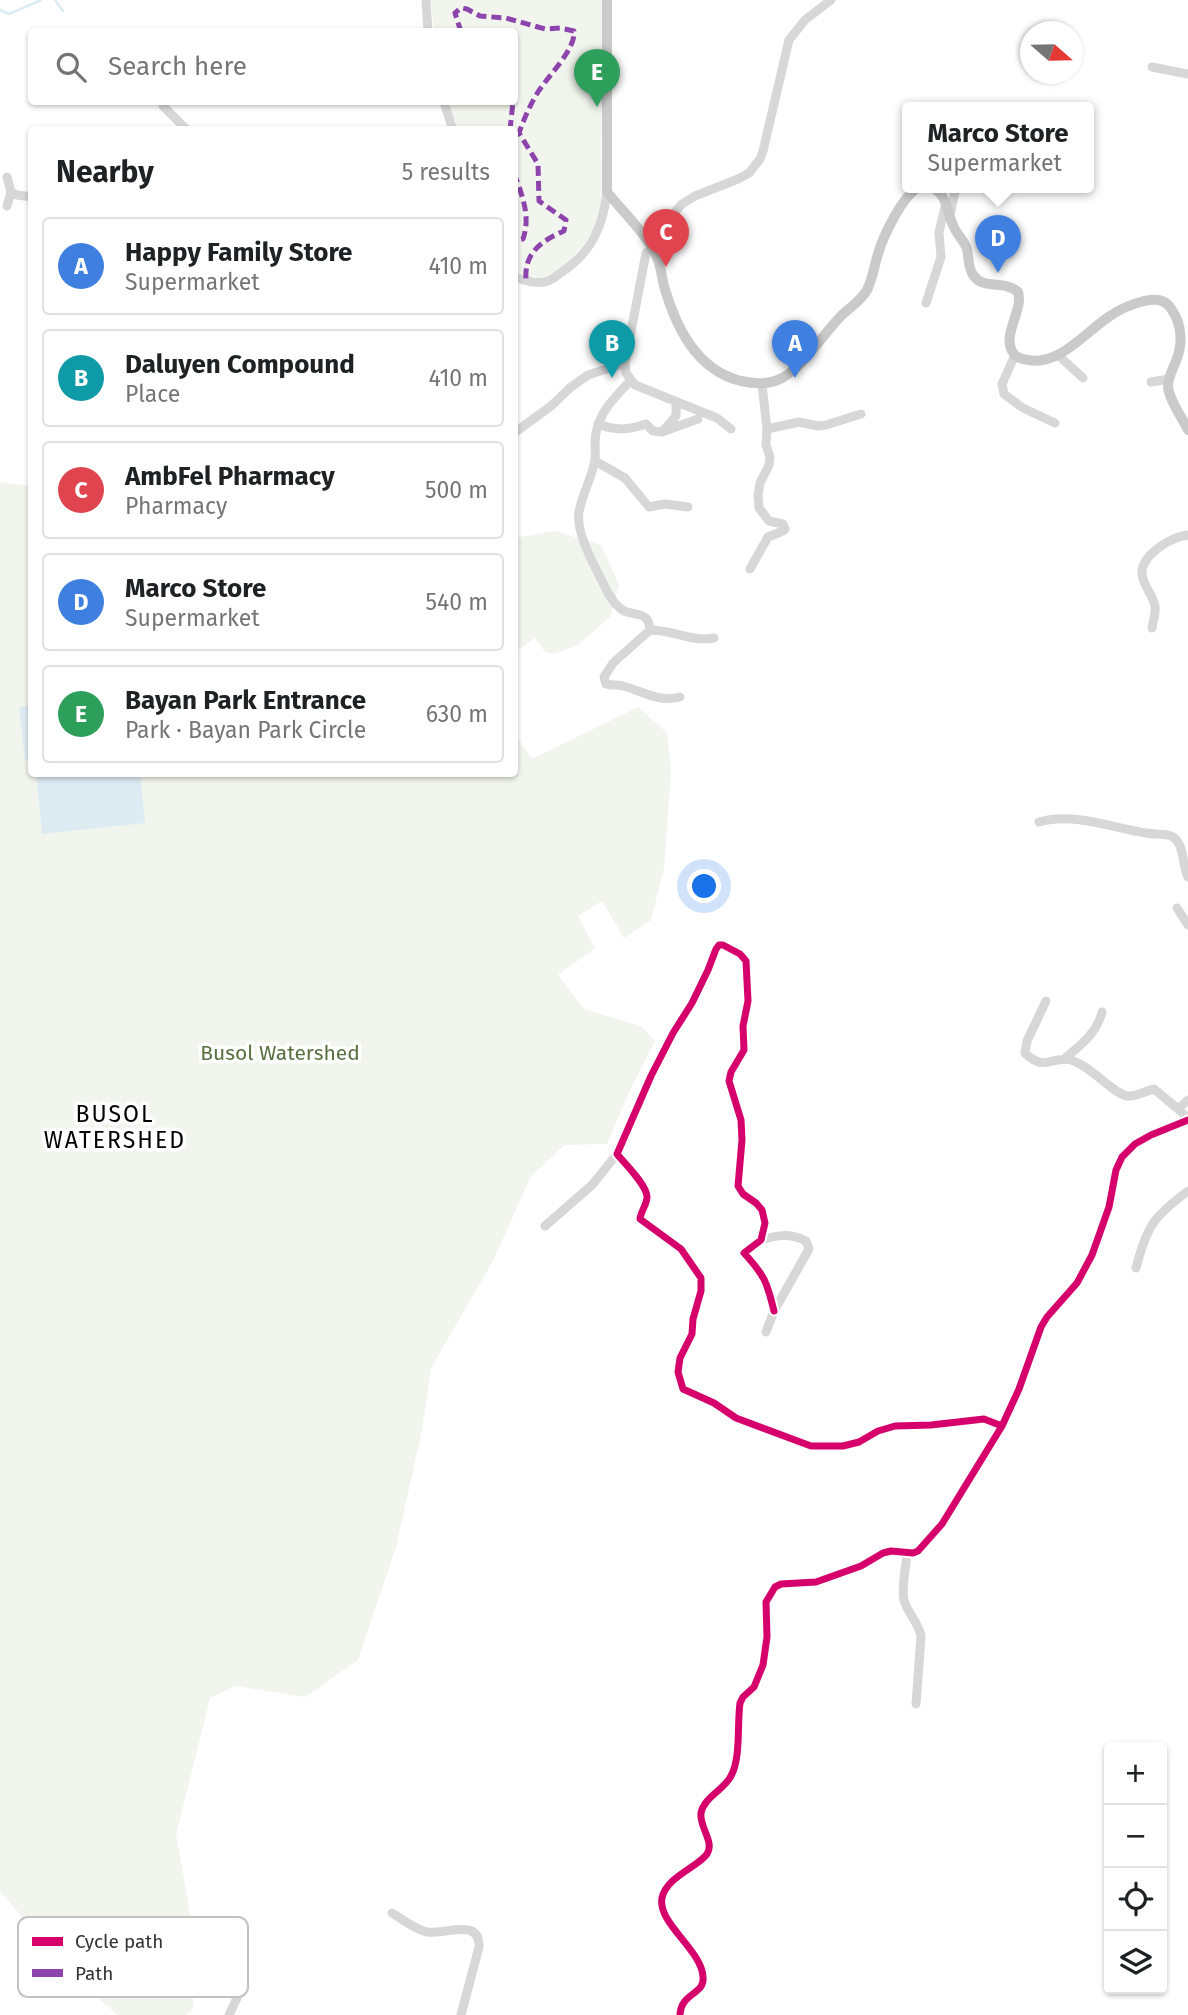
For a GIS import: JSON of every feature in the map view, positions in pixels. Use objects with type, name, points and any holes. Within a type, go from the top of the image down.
[{"type":"main road","points":[[607,0],[607,192],[641,233],[658,259],[678,324],[695,353],[711,367],[737,380],[762,384],[785,377],[795,369],[861,298],[872,279],[888,229],[911,193]]},
{"type":"main road","points":[[941,193],[954,228],[966,246],[971,272],[976,279],[985,284],[1011,286],[1018,292],[1019,305],[1010,347],[1020,359],[1034,362],[1053,357],[1121,309],[1154,299],[1162,301],[1172,310],[1185,333],[1169,379],[1169,392],[1188,430]]},
{"type":"street","points":[[426,0],[428,28]]},
{"type":"street","points":[[731,429],[717,418],[635,385],[626,373],[625,363],[646,253],[665,236],[675,212],[682,204],[695,195],[738,179],[756,166],[763,151],[789,40],[805,20],[831,0]]},
{"type":"street","points":[[1152,67],[1188,74]]},
{"type":"street","points":[[445,105],[452,126]]},
{"type":"street","points":[[163,106],[183,126]]},
{"type":"street","points":[[7,177],[11,192],[7,206]]},
{"type":"street","points":[[11,192],[28,194]]},
{"type":"street","points":[[518,279],[548,281],[568,268],[596,237],[604,217],[607,192]]},
{"type":"street","points":[[950,217],[955,193]]},
{"type":"street","points":[[926,303],[941,257],[939,232],[946,203]]},
{"type":"street","points":[[1015,355],[1002,384],[1004,394],[1023,408],[1055,423]]},
{"type":"street","points":[[1053,357],[1083,378]]},
{"type":"street","points":[[518,430],[589,375],[625,363]]},
{"type":"street","points":[[1151,382],[1169,379]]},
{"type":"street","points":[[631,380],[602,413],[595,436],[595,461],[578,516],[580,530],[613,601],[625,611],[645,617],[650,622],[650,630]]},
{"type":"street","points":[[750,569],[768,537],[785,529],[784,524],[769,521],[759,508],[760,483],[770,457],[766,445],[762,384]]},
{"type":"street","points":[[662,432],[676,416],[677,406]]},
{"type":"street","points":[[767,429],[799,422],[826,425],[860,414]]},
{"type":"street","points":[[598,424],[627,430],[646,424],[653,431],[662,432],[698,419]]},
{"type":"street","points":[[595,461],[625,478],[649,507],[665,504],[688,507]]},
{"type":"street","points":[[1152,628],[1155,608],[1142,575],[1145,562],[1158,548],[1177,536],[1188,535]]},
{"type":"street","points":[[680,697],[660,699],[621,685],[610,686],[604,682],[604,677],[608,668],[650,630],[669,631],[700,640],[714,638]]},
{"type":"street","points":[[1039,822],[1062,819],[1168,835],[1176,840],[1181,849],[1188,877]]},
{"type":"street","points":[[1177,908],[1188,925]]},
{"type":"street","points":[[545,1226],[592,1185],[617,1154],[651,1076],[703,981],[716,949],[723,945],[740,954],[746,961],[748,1001],[743,1026],[744,1050],[731,1072],[729,1081],[741,1121],[738,1185],[743,1194],[762,1210],[765,1223],[761,1240]]},
{"type":"street","points":[[1046,1001],[1027,1041],[1025,1053],[1040,1062],[1064,1059],[1088,1037],[1102,1012]]},
{"type":"street","points":[[680,2015],[684,2001],[702,1985],[703,1972],[667,1917],[662,1899],[676,1877],[709,1851],[710,1845],[701,1814],[709,1799],[726,1785],[733,1774],[740,1703],[759,1679],[763,1665],[767,1637],[766,1602],[770,1594],[781,1584],[823,1580],[861,1566],[883,1553],[891,1551],[907,1554],[918,1551],[942,1524],[1002,1426],[1041,1327],[1077,1283],[1092,1255],[1122,1157],[1151,1135],[1188,1119],[1154,1089],[1137,1095],[1122,1094],[1089,1069],[1064,1059]]},
{"type":"street","points":[[1178,1109],[1188,1100]]},
{"type":"street","points":[[617,1154],[647,1193],[648,1199],[640,1219],[681,1249],[701,1279],[691,1337],[680,1358],[678,1372],[683,1389],[714,1403],[736,1418],[811,1446],[844,1446],[895,1426],[984,1419],[1002,1426]]},
{"type":"street","points":[[1136,1268],[1148,1229],[1158,1215],[1188,1191]]},
{"type":"street","points":[[766,1332],[774,1311],[807,1254],[809,1245],[803,1239],[778,1234],[761,1240],[744,1253],[761,1272],[774,1311]]},
{"type":"street","points":[[907,1554],[904,1603],[919,1627],[921,1636],[916,1704]]},
{"type":"street","points":[[392,1913],[429,1933],[461,1929],[473,1931],[477,1935],[479,1947],[461,2015]]},
{"type":"street","points":[[229,2015],[237,1997]]},
{"type":"green space","points":[[431,0],[605,0],[601,206],[592,231],[579,251],[563,267],[546,277],[534,278],[518,273],[518,126],[457,126],[450,105],[518,105],[518,28],[434,28]]},
{"type":"green space","name":"Busol Watershed","points":[[0,482],[28,486],[28,777],[518,777],[518,738],[532,759],[638,707],[667,733],[671,772],[664,868],[651,920],[624,938],[602,901],[578,916],[595,948],[558,975],[584,1009],[641,1026],[655,1041],[607,1144],[565,1145],[531,1176],[493,1261],[431,1368],[422,1430],[396,1547],[358,1660],[305,1697],[235,1686],[210,1698],[176,1834],[191,1917],[22,1917],[0,1891]]},
{"type":"green space","points":[[555,531],[601,545],[619,585],[610,617],[579,644],[555,654],[545,652],[535,638],[518,650],[518,537]]},
{"type":"green space","name":"Busol Watershed","points":[[96,1997],[193,1997],[193,2010],[185,2015],[118,2015]]},
{"type":"shaded area","points":[[28,706],[28,760],[25,760],[19,707]]},
{"type":"shaded area","points":[[36,777],[140,777],[145,823],[42,834]]},
{"type":"waterway","points":[[0,10],[9,14],[41,0]]},
{"type":"waterway","points":[[55,0],[63,11]]},
{"type":"marked path","points":[[460,28],[455,13],[461,8],[480,16],[506,18],[545,29],[574,31],[571,46],[538,92],[519,133],[538,164],[539,201],[566,220],[564,231],[541,244],[531,255],[526,280]]},
{"type":"marked path","points":[[510,126],[513,105]]},
{"type":"marked path","points":[[518,184],[526,222],[523,239],[518,240]]},
{"type":"cycle path","points":[[774,1311],[764,1280],[744,1253],[761,1240],[765,1223],[762,1210],[743,1194],[738,1186],[741,1120],[729,1081],[731,1072],[744,1050],[743,1026],[748,1001],[746,961],[740,954],[719,945],[692,1003],[651,1076],[617,1154],[646,1192],[647,1200],[640,1219],[681,1249],[701,1278],[692,1334],[680,1358],[678,1372],[683,1389],[714,1403],[736,1418],[811,1446],[843,1446],[895,1426],[984,1419],[1002,1426]]},
{"type":"cycle path","points":[[680,2015],[684,2002],[700,1987],[703,1977],[695,1957],[666,1917],[662,1898],[669,1884],[703,1859],[709,1849],[701,1813],[706,1802],[728,1781],[734,1769],[740,1703],[754,1687],[763,1665],[767,1637],[766,1602],[775,1587],[781,1584],[816,1582],[861,1566],[891,1551],[918,1551],[942,1524],[1002,1426],[1019,1389],[1041,1327],[1077,1283],[1092,1255],[1109,1207],[1116,1170],[1122,1157],[1135,1144],[1151,1135],[1188,1120]]},
{"type":"place","name":"Bayan Park Entrance","points":[[597,107]]},
{"type":"place","name":"AmbFel Pharmacy","points":[[666,267]]},
{"type":"place","name":"Marco Store","points":[[998,273]]},
{"type":"place","name":"Daluyen Compound","points":[[612,378]]},
{"type":"place","name":"Happy Family Store","points":[[795,378]]},
{"type":"district","name":"BUSOL WATERSHED","points":[[115,1127]]}]
